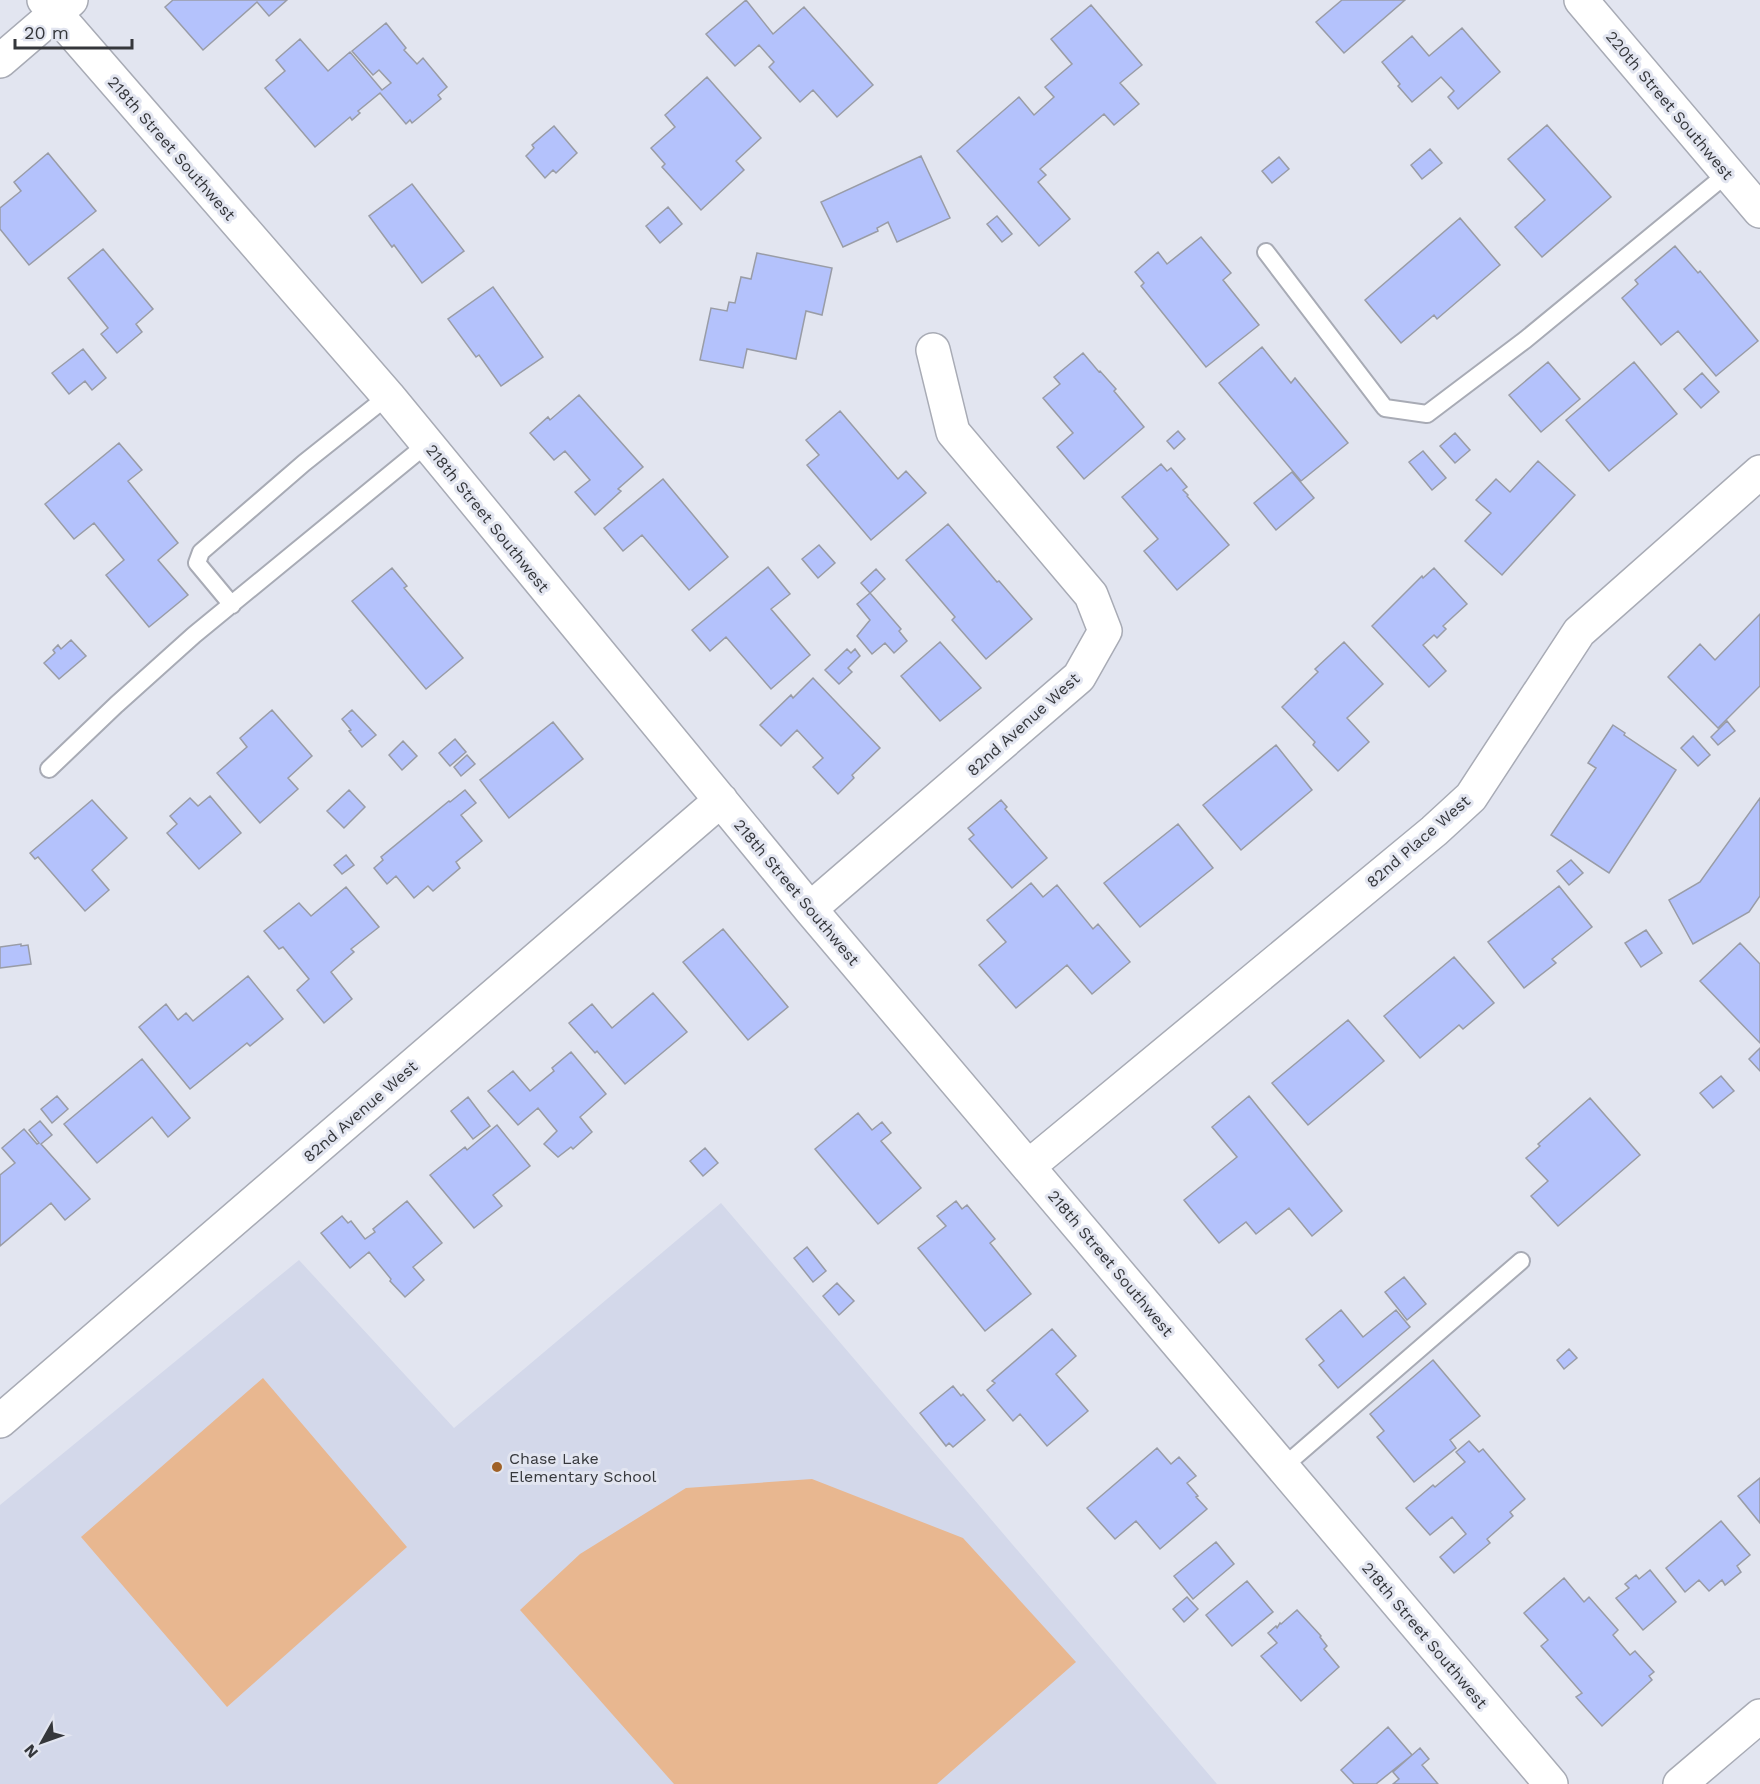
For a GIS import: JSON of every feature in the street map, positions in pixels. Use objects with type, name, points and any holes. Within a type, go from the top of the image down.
[{"type":"street","name":"220th Street Southwest","points":[[1581,0],[1760,211]]},
{"type":"street","points":[[0,61],[57,4]]},
{"type":"street","name":"218th Street Southwest","points":[[57,4],[388,396],[810,909],[1551,1784]]},
{"type":"street","name":"82nd Avenue West","points":[[810,909],[1079,677],[1105,631],[1091,595],[953,432],[933,350]]},
{"type":"street","name":"82nd Place West","points":[[1029,1166],[1425,838],[1471,797],[1579,632],[1760,472]]},
{"type":"street","name":"82nd Avenue West","points":[[0,1421],[721,800]]},
{"type":"street","points":[[1680,1784],[1760,1716]]},
{"type":"lane","points":[[1266,252],[1386,408],[1426,414],[1525,340],[1728,173]]},
{"type":"lane","points":[[232,605],[197,563],[201,552],[304,463],[388,396]]},
{"type":"lane","points":[[49,769],[194,635],[427,444]]},
{"type":"lane","points":[[1283,1467],[1521,1261]]},
{"type":"shaded area","name":"Chase Lake Elementary School","points":[[721,1203],[1217,1784],[0,1784],[0,1505],[299,1260],[454,1428]]},
{"type":"shaded area","points":[[263,1378],[407,1547],[227,1707],[81,1537]]},
{"type":"shaded area","points":[[812,1479],[963,1538],[1076,1662],[937,1784],[674,1784],[520,1610],[580,1554],[686,1488]]},
{"type":"building","points":[[173,0],[287,0],[269,16],[257,2],[203,50],[165,7]]},
{"type":"building","points":[[746,0],[773,34],[804,7],[873,85],[837,117],[813,90],[800,102],[769,67],[774,62],[759,45],[735,66],[706,34]]},
{"type":"building","points":[[1342,0],[1405,0],[1344,53],[1316,22]]},
{"type":"building","points":[[1091,5],[1142,65],[1120,83],[1139,104],[1114,125],[1104,114],[1040,169],[1046,175],[1038,182],[1070,219],[1039,246],[957,151],[1019,97],[1034,115],[1054,97],[1045,87],[1072,64],[1051,39]]},
{"type":"building","points":[[386,23],[406,48],[404,50],[417,64],[423,58],[447,87],[438,95],[441,99],[412,123],[410,120],[406,124],[380,93],[358,111],[360,113],[352,120],[350,117],[315,147],[265,88],[285,71],[276,60],[300,39],[328,71],[350,52],[382,90],[391,83],[379,70],[373,75],[352,51]]},
{"type":"building","points":[[1462,28],[1500,72],[1458,109],[1448,97],[1454,91],[1441,77],[1412,102],[1382,62],[1412,36],[1429,56]]},
{"type":"building","points":[[707,77],[761,138],[736,161],[744,170],[701,210],[662,167],[665,164],[651,148],[675,127],[665,115]]},
{"type":"building","points":[[1547,125],[1611,197],[1542,257],[1515,227],[1545,200],[1508,159]]},
{"type":"building","points":[[554,126],[577,153],[556,173],[553,170],[545,178],[526,156],[534,148],[532,145]]},
{"type":"building","points":[[1430,149],[1442,163],[1422,179],[1411,165]]},
{"type":"building","points":[[48,153],[96,211],[29,265],[0,229],[0,208],[21,191],[14,182]]},
{"type":"building","points":[[921,156],[950,218],[897,242],[888,222],[877,228],[878,231],[843,247],[821,202]]},
{"type":"building","points":[[1279,157],[1289,169],[1272,183],[1262,171]]},
{"type":"building","points":[[412,184],[464,251],[422,283],[369,216]]},
{"type":"building","points":[[668,207],[682,224],[660,243],[646,226]]},
{"type":"building","points":[[997,216],[1012,234],[1002,242],[987,224]]},
{"type":"building","points":[[1460,218],[1500,265],[1437,319],[1434,315],[1401,343],[1365,300]]},
{"type":"building","points":[[1201,237],[1231,273],[1223,280],[1259,325],[1206,367],[1141,286],[1144,283],[1135,272],[1158,252],[1167,264]]},
{"type":"building","points":[[1675,246],[1698,273],[1700,271],[1758,341],[1716,376],[1678,331],[1661,345],[1622,298],[1638,284],[1635,280]]},
{"type":"building","points":[[103,249],[153,309],[136,324],[142,332],[117,353],[101,334],[108,328],[68,278]]},
{"type":"building","points":[[757,253],[832,268],[822,315],[806,311],[796,359],[747,349],[743,368],[700,360],[711,308],[727,311],[729,302],[735,303],[741,277],[751,279]]},
{"type":"building","points":[[493,287],[543,357],[501,386],[479,355],[476,357],[448,319]]},
{"type":"building","points":[[1262,347],[1291,383],[1295,378],[1348,443],[1301,481],[1219,383]]},
{"type":"building","points":[[83,349],[106,378],[92,390],[85,381],[69,394],[52,373]]},
{"type":"building","points":[[1083,353],[1116,389],[1114,391],[1144,427],[1084,479],[1057,447],[1073,433],[1043,398],[1060,384],[1054,377]]},
{"type":"building","points":[[1548,362],[1580,399],[1541,432],[1509,395]]},
{"type":"building","points":[[1634,362],[1677,414],[1609,471],[1566,420]]},
{"type":"building","points":[[1702,373],[1719,392],[1701,408],[1684,389]]},
{"type":"building","points":[[579,395],[643,467],[618,489],[621,491],[595,515],[575,492],[590,480],[565,451],[554,460],[530,433],[548,417],[550,420]]},
{"type":"building","points":[[840,411],[898,479],[906,471],[926,493],[871,540],[807,465],[819,455],[806,440]]},
{"type":"building","points":[[1178,431],[1185,439],[1174,449],[1167,441]]},
{"type":"building","points":[[1455,433],[1470,450],[1455,463],[1440,446]]},
{"type":"building","points":[[119,443],[142,470],[128,481],[178,543],[158,560],[188,595],[149,627],[106,575],[124,560],[94,523],[74,539],[45,504]]},
{"type":"building","points":[[1423,451],[1446,478],[1432,490],[1409,462]]},
{"type":"building","points":[[1538,461],[1575,495],[1502,575],[1465,541],[1491,513],[1476,500],[1496,479],[1510,492]]},
{"type":"building","points":[[1161,464],[1167,471],[1171,468],[1187,487],[1183,490],[1187,496],[1229,545],[1177,590],[1144,551],[1158,539],[1122,497]]},
{"type":"building","points":[[1292,472],[1314,498],[1276,530],[1254,503]]},
{"type":"building","points":[[663,479],[728,557],[689,590],[642,535],[623,551],[604,528]]},
{"type":"building","points":[[948,524],[1032,619],[986,659],[952,620],[955,617],[906,560]]},
{"type":"building","points":[[819,545],[835,563],[818,578],[802,559]]},
{"type":"building","points":[[768,567],[790,594],[771,609],[810,655],[771,689],[726,637],[710,651],[692,630]]},
{"type":"building","points":[[392,568],[407,586],[404,588],[463,658],[426,689],[352,601]]},
{"type":"building","points":[[1434,568],[1467,604],[1443,626],[1446,629],[1437,638],[1434,635],[1423,645],[1446,671],[1429,687],[1372,626],[1422,576],[1423,578]]},
{"type":"building","points":[[876,569],[885,579],[870,593],[861,583]]},
{"type":"building","points":[[870,593],[901,629],[899,631],[907,641],[894,653],[885,643],[872,654],[857,636],[870,620],[857,604]]},
{"type":"building","points":[[1760,614],[1760,686],[1718,728],[1668,677],[1700,644],[1715,660]]},
{"type":"building","points":[[71,640],[86,656],[59,679],[44,663],[55,653],[53,650],[58,645],[61,649]]},
{"type":"building","points":[[940,642],[981,688],[940,721],[901,676]]},
{"type":"building","points":[[1344,642],[1383,684],[1347,718],[1369,742],[1338,771],[1282,707],[1318,672],[1315,669]]},
{"type":"building","points":[[847,649],[851,653],[855,649],[860,656],[848,668],[852,672],[839,684],[825,670]]},
{"type":"building","points":[[813,678],[880,748],[852,775],[854,778],[838,794],[813,767],[823,758],[797,730],[781,746],[760,725],[791,695],[793,698]]},
{"type":"building","points":[[272,710],[312,756],[288,778],[298,789],[260,823],[217,773],[247,747],[240,738]]},
{"type":"building","points":[[352,710],[376,735],[362,747],[342,719]]},
{"type":"building","points":[[1727,721],[1735,731],[1718,745],[1711,737]]},
{"type":"building","points":[[553,722],[583,759],[509,818],[480,780]]},
{"type":"building","points":[[1613,725],[1676,770],[1609,873],[1551,835],[1596,768],[1588,763]]},
{"type":"building","points":[[1693,736],[1710,755],[1698,766],[1681,748]]},
{"type":"building","points":[[455,739],[466,752],[450,766],[439,753]]},
{"type":"building","points":[[403,741],[417,756],[402,770],[389,755]]},
{"type":"building","points":[[1276,745],[1312,790],[1241,850],[1203,805]]},
{"type":"building","points":[[467,755],[475,764],[461,776],[454,767]]},
{"type":"building","points":[[349,790],[365,807],[344,828],[327,811]]},
{"type":"building","points":[[465,790],[476,803],[461,815],[482,841],[456,862],[460,868],[433,891],[428,886],[414,898],[396,876],[387,884],[374,868],[383,860],[381,857]]},
{"type":"building","points":[[210,796],[241,833],[199,869],[167,833],[177,824],[170,816],[190,798],[198,806]]},
{"type":"building","points":[[1760,798],[1760,896],[1749,912],[1693,944],[1669,900],[1700,882]]},
{"type":"building","points":[[92,800],[127,838],[92,870],[109,890],[85,911],[38,857],[35,859],[30,853]]},
{"type":"building","points":[[1001,800],[1007,807],[1005,809],[1047,858],[1012,888],[969,839],[974,835],[968,828]]},
{"type":"building","points":[[1178,824],[1213,868],[1140,927],[1104,883]]},
{"type":"building","points":[[346,855],[354,865],[342,874],[334,865]]},
{"type":"building","points":[[1571,860],[1583,873],[1569,885],[1557,871]]},
{"type":"building","points":[[1031,883],[1043,897],[1057,885],[1093,929],[1098,924],[1130,962],[1092,994],[1067,965],[1016,1008],[979,965],[1006,942],[987,920]]},
{"type":"building","points":[[1559,886],[1592,927],[1552,959],[1556,963],[1524,988],[1488,942]]},
{"type":"building","points":[[346,887],[379,927],[351,949],[354,952],[331,972],[352,999],[324,1023],[297,990],[309,979],[283,947],[279,949],[264,931],[299,903],[311,916]]},
{"type":"building","points":[[723,929],[788,1007],[748,1040],[683,962]]},
{"type":"building","points":[[1646,930],[1662,953],[1641,967],[1625,943]]},
{"type":"building","points":[[1740,943],[1760,964],[1760,1043],[1700,981]]},
{"type":"building","points":[[21,944],[21,946],[28,945],[31,964],[0,968],[0,947]]},
{"type":"building","points":[[1454,957],[1494,1003],[1463,1029],[1459,1025],[1420,1058],[1384,1016]]},
{"type":"building","points":[[248,976],[283,1019],[250,1046],[247,1043],[190,1089],[139,1027],[166,1004],[178,1020],[186,1013],[193,1021]]},
{"type":"building","points":[[653,993],[687,1032],[625,1084],[569,1023],[592,1004],[612,1028]]},
{"type":"building","points":[[1348,1020],[1384,1061],[1308,1125],[1272,1083]]},
{"type":"building","points":[[1760,1048],[1760,1071],[1749,1059]]},
{"type":"building","points":[[571,1052],[606,1094],[580,1117],[592,1132],[573,1149],[571,1147],[558,1157],[544,1144],[557,1131],[538,1108],[518,1125],[488,1091],[513,1071],[530,1091],[554,1071],[552,1068]]},
{"type":"building","points":[[142,1059],[190,1118],[168,1137],[152,1117],[97,1163],[64,1124]]},
{"type":"building","points":[[1721,1076],[1734,1091],[1713,1108],[1700,1093]]},
{"type":"building","points":[[57,1096],[68,1109],[52,1123],[41,1109]]},
{"type":"building","points":[[1249,1096],[1342,1211],[1312,1236],[1289,1208],[1256,1234],[1246,1222],[1219,1243],[1184,1200],[1237,1157],[1212,1127]]},
{"type":"building","points":[[468,1097],[490,1126],[473,1139],[451,1111]]},
{"type":"building","points":[[1590,1098],[1640,1155],[1558,1226],[1531,1196],[1548,1181],[1526,1158],[1540,1146],[1538,1144]]},
{"type":"building","points":[[858,1113],[872,1130],[882,1122],[891,1133],[881,1141],[921,1188],[878,1224],[815,1149]]},
{"type":"building","points":[[40,1121],[52,1135],[41,1144],[90,1199],[65,1220],[51,1203],[0,1246],[0,1175],[15,1163],[2,1148],[24,1129],[37,1144],[39,1143],[29,1130]]},
{"type":"building","points":[[497,1125],[530,1166],[493,1195],[502,1206],[474,1228],[430,1175],[465,1147],[467,1150]]},
{"type":"building","points":[[705,1148],[718,1163],[703,1176],[690,1161]]},
{"type":"building","points":[[407,1201],[442,1243],[413,1267],[424,1280],[405,1297],[369,1252],[350,1268],[321,1233],[342,1216],[348,1223],[351,1221],[365,1239],[375,1232],[373,1229]]},
{"type":"building","points":[[956,1201],[962,1209],[967,1205],[995,1239],[990,1243],[1031,1294],[985,1331],[918,1248],[946,1226],[937,1216]]},
{"type":"building","points":[[807,1247],[826,1271],[813,1282],[794,1258]]},
{"type":"building","points":[[1404,1277],[1426,1304],[1407,1320],[1385,1292]]},
{"type":"building","points":[[837,1283],[854,1301],[839,1315],[823,1296]]},
{"type":"building","points":[[1341,1310],[1363,1337],[1396,1310],[1410,1327],[1338,1388],[1319,1365],[1324,1361],[1306,1339]]},
{"type":"building","points":[[1052,1329],[1076,1356],[1056,1374],[1088,1411],[1047,1446],[1020,1414],[1013,1421],[987,1390],[995,1383],[992,1381]]},
{"type":"building","points":[[1569,1349],[1577,1358],[1564,1369],[1557,1360]]},
{"type":"building","points":[[1433,1360],[1480,1416],[1450,1440],[1456,1448],[1414,1482],[1377,1437],[1384,1431],[1370,1414]]},
{"type":"building","points":[[953,1386],[985,1420],[953,1447],[949,1443],[946,1446],[920,1413]]},
{"type":"building","points":[[1469,1441],[1479,1452],[1483,1449],[1525,1499],[1510,1512],[1513,1516],[1487,1539],[1490,1543],[1454,1573],[1440,1557],[1466,1534],[1452,1517],[1430,1535],[1406,1508],[1465,1462],[1456,1452]]},
{"type":"building","points":[[1157,1448],[1171,1464],[1179,1457],[1196,1476],[1187,1483],[1207,1509],[1160,1549],[1136,1521],[1115,1539],[1087,1508]]},
{"type":"building","points":[[1760,1478],[1760,1523],[1738,1496]]},
{"type":"building","points":[[1721,1521],[1750,1555],[1737,1566],[1741,1572],[1725,1585],[1722,1580],[1709,1591],[1699,1580],[1685,1592],[1666,1568]]},
{"type":"building","points":[[1216,1542],[1234,1564],[1193,1599],[1174,1576]]},
{"type":"building","points":[[1650,1570],[1676,1602],[1643,1630],[1616,1598],[1629,1588],[1625,1584],[1636,1575],[1639,1579]]},
{"type":"building","points":[[1564,1578],[1584,1602],[1589,1597],[1618,1630],[1613,1635],[1630,1655],[1635,1651],[1654,1672],[1649,1676],[1652,1680],[1602,1726],[1576,1697],[1582,1693],[1541,1646],[1548,1640],[1524,1613]]},
{"type":"building","points":[[1247,1581],[1273,1612],[1232,1646],[1206,1615]]},
{"type":"building","points":[[1187,1597],[1198,1609],[1184,1622],[1173,1609]]},
{"type":"building","points":[[1297,1610],[1321,1636],[1327,1646],[1324,1649],[1339,1667],[1301,1701],[1261,1656],[1277,1643],[1268,1633]]},
{"type":"building","points":[[1388,1727],[1412,1755],[1376,1784],[1354,1784],[1341,1770]]},
{"type":"building","points":[[1420,1748],[1429,1759],[1422,1765],[1438,1784],[1393,1784],[1399,1779],[1393,1772]]},
{"type":"place","name":"Chase Lake Elementary School","points":[[497,1467]]}]
